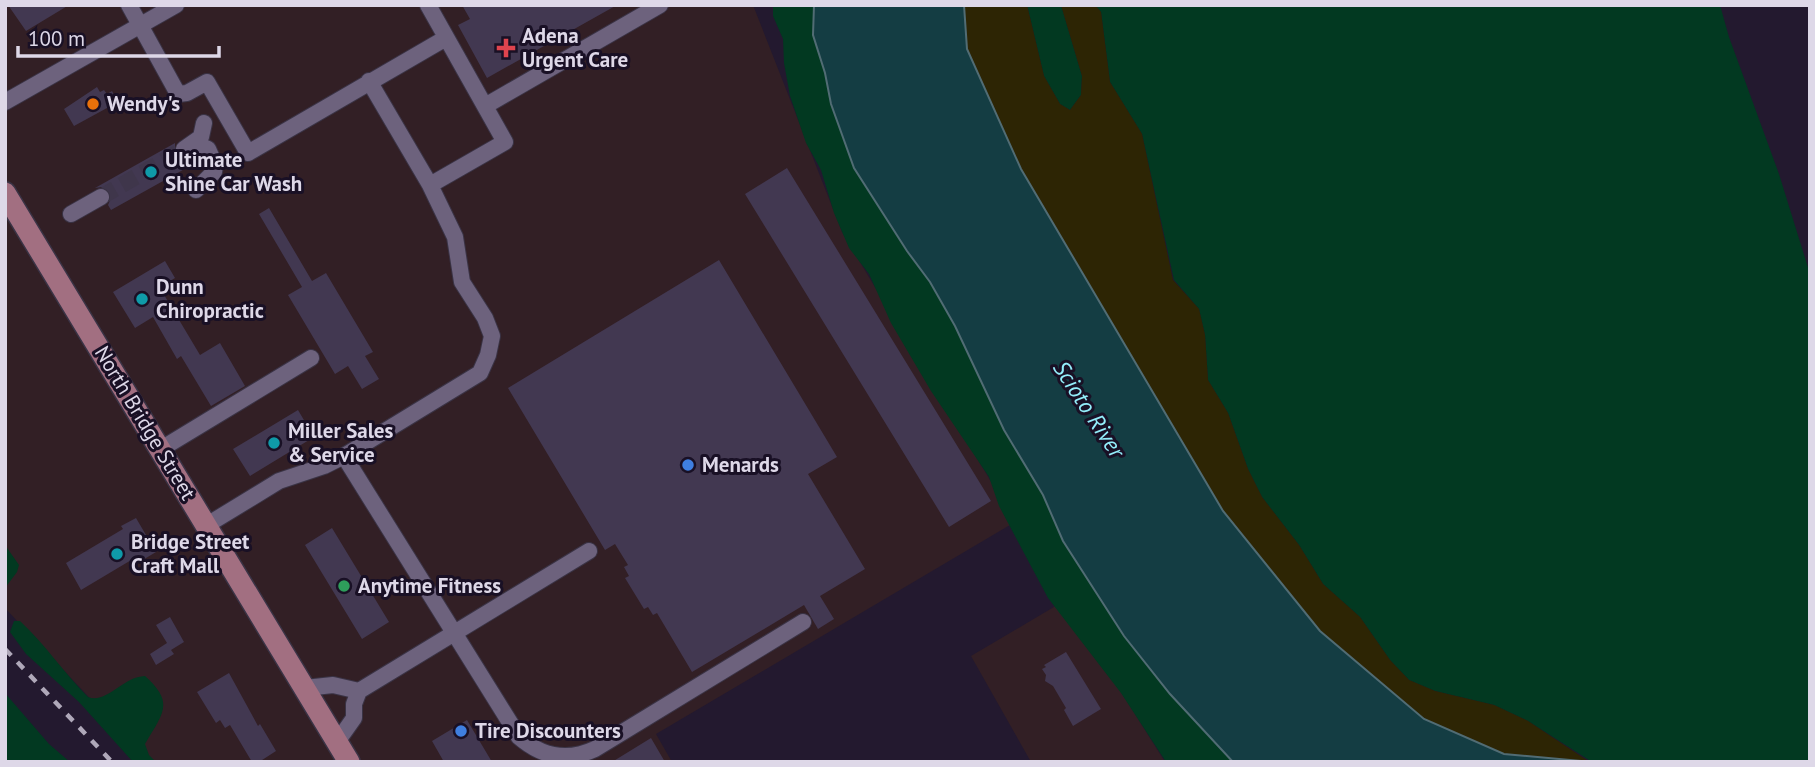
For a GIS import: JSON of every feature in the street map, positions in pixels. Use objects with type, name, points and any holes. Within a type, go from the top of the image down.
[{"type":"main road","name":"North Bridge Street","points":[[5,193],[349,762]]},
{"type":"lane","points":[[128,5],[178,94],[187,93],[207,82],[248,153],[446,37]]},
{"type":"lane","points":[[5,102],[176,5]]},
{"type":"lane","points":[[428,5],[506,142],[430,185]]},
{"type":"lane","points":[[485,106],[660,5]]},
{"type":"lane","points":[[207,525],[279,481],[324,466],[344,456],[480,373],[488,355],[492,335],[485,318],[462,282],[455,237],[430,185],[369,81]]},
{"type":"lane","points":[[196,190],[214,172],[215,165],[208,149],[190,146],[201,136],[204,123]]},
{"type":"lane","points":[[71,214],[101,197]]},
{"type":"lane","points":[[161,449],[311,358]]},
{"type":"lane","points":[[344,456],[519,737],[532,748],[550,755],[566,757],[595,749],[803,622]]},
{"type":"lane","points":[[337,741],[354,718],[354,704],[359,691],[589,551]]},
{"type":"lane","points":[[305,688],[333,685],[359,691]]},
{"type":"shaded area","points":[[5,5],[753,5],[842,232],[1015,522],[656,734],[672,762],[150,762],[5,608]]},
{"type":"shaded area","points":[[1064,601],[1165,762],[1031,762],[971,656]]},
{"type":"green space","points":[[773,5],[814,5],[813,35],[831,104],[854,168],[930,282],[955,326],[1004,430],[1043,495],[1063,541],[1124,636],[1170,694],[1233,762],[1166,762],[1121,693],[1048,598],[999,506],[989,477],[931,391],[891,323],[869,274],[849,248],[834,213],[821,170],[806,143],[790,96],[783,39],[773,16]]},
{"type":"green space","points":[[1027,5],[1061,5],[1082,76],[1081,95],[1070,110],[1060,104],[1044,76]]},
{"type":"green space","points":[[1095,5],[1720,5],[1779,174],[1810,274],[1810,762],[1592,762],[1528,721],[1494,705],[1435,691],[1409,680],[1390,660],[1360,617],[1323,584],[1299,545],[1262,497],[1248,469],[1228,413],[1208,380],[1205,335],[1199,309],[1174,280],[1142,134],[1110,82],[1101,12]]},
{"type":"green space","points":[[5,545],[19,565],[5,588]]},
{"type":"green space","points":[[14,621],[20,621],[29,630],[88,697],[102,697],[137,677],[145,676],[163,701],[161,716],[145,744],[149,755],[156,762],[133,762],[79,702],[26,654],[10,632]]},
{"type":"green space","points":[[5,693],[49,744],[70,762],[5,762]]},
{"type":"sand","points":[[964,5],[1027,5],[1044,76],[1060,104],[1070,110],[1081,95],[1082,76],[1061,5],[1095,5],[1101,12],[1110,82],[1142,134],[1173,280],[1199,309],[1205,335],[1208,380],[1228,413],[1248,469],[1262,497],[1299,545],[1323,584],[1360,617],[1390,660],[1409,680],[1435,691],[1494,705],[1528,721],[1588,761],[1504,754],[1424,719],[1320,631],[1223,511],[1021,169],[967,49]]},
{"type":"water","name":"Scioto River","points":[[814,5],[964,5],[967,49],[1021,169],[1223,511],[1320,631],[1424,719],[1504,754],[1592,762],[1233,762],[1170,694],[1124,636],[1063,541],[1043,495],[1004,430],[955,326],[930,282],[854,168],[831,104],[813,35]]},
{"type":"building","points":[[8,5],[69,5],[26,31]]},
{"type":"building","name":"Adena Urgent Care","points":[[462,5],[617,5],[487,78],[458,25],[470,19]]},
{"type":"building","name":"Wendy's","points":[[97,87],[100,92],[104,90],[107,94],[112,91],[118,102],[74,126],[64,109]]},
{"type":"building","name":"Ultimate Shine Car Wash","points":[[175,143],[175,154],[180,159],[186,159],[190,166],[111,210],[108,205],[110,191],[102,187],[95,188]]},
{"type":"building","points":[[787,168],[991,501],[949,527],[745,194]]},
{"type":"building","points":[[269,208],[312,281],[326,273],[373,352],[365,356],[379,379],[362,389],[348,366],[335,374],[288,295],[302,287],[259,214]]},
{"type":"building","name":"Menards","points":[[719,260],[837,457],[808,474],[865,569],[820,596],[834,619],[818,629],[804,605],[692,672],[657,613],[653,615],[648,607],[644,609],[625,578],[629,576],[624,567],[628,565],[615,544],[605,550],[508,388]]},
{"type":"building","points":[[165,261],[175,278],[165,284],[168,289],[163,293],[200,355],[220,343],[245,386],[211,406],[181,356],[177,359],[153,317],[135,328],[113,292]]},
{"type":"building","name":"Miller Sales & Service","points":[[298,410],[314,437],[250,476],[233,449]]},
{"type":"building","name":"Bridge Street Craft Mall","points":[[136,518],[156,552],[141,561],[138,556],[81,590],[66,563],[123,529],[121,526]]},
{"type":"building","points":[[332,528],[389,622],[362,639],[305,545]]},
{"type":"building","points":[[170,617],[184,642],[171,650],[174,654],[156,665],[150,654],[167,643],[156,625]]},
{"type":"building","points":[[1066,652],[1101,709],[1073,726],[1053,686],[1045,681],[1046,675],[1042,669],[1046,667],[1044,665]]},
{"type":"building","points":[[229,673],[258,726],[260,724],[276,751],[259,762],[252,762],[230,725],[225,728],[220,720],[216,723],[197,692]]},
{"type":"building","name":"Tire Discounters","points":[[467,720],[492,762],[444,762],[432,741]]},
{"type":"building","points":[[651,738],[665,762],[612,762]]},
{"type":"tunnel","points":[[101,197],[184,149]]},
{"type":"railway","points":[[5,649],[112,762]]},
{"type":"place","name":"Adena Urgent Care","points":[[506,48]]},
{"type":"place","name":"Wendy's","points":[[93,104]]},
{"type":"place","name":"Ultimate Shine Car Wash","points":[[151,172]]},
{"type":"place","name":"Dunn Chiropractic","points":[[142,299]]},
{"type":"place","name":"Miller Sales & Service","points":[[274,443]]},
{"type":"place","name":"Menards","points":[[688,465]]},
{"type":"place","name":"Bridge Street Craft Mall","points":[[117,554]]},
{"type":"place","name":"Anytime Fitness","points":[[344,586]]},
{"type":"place","name":"Tire Discounters","points":[[461,731]]}]
